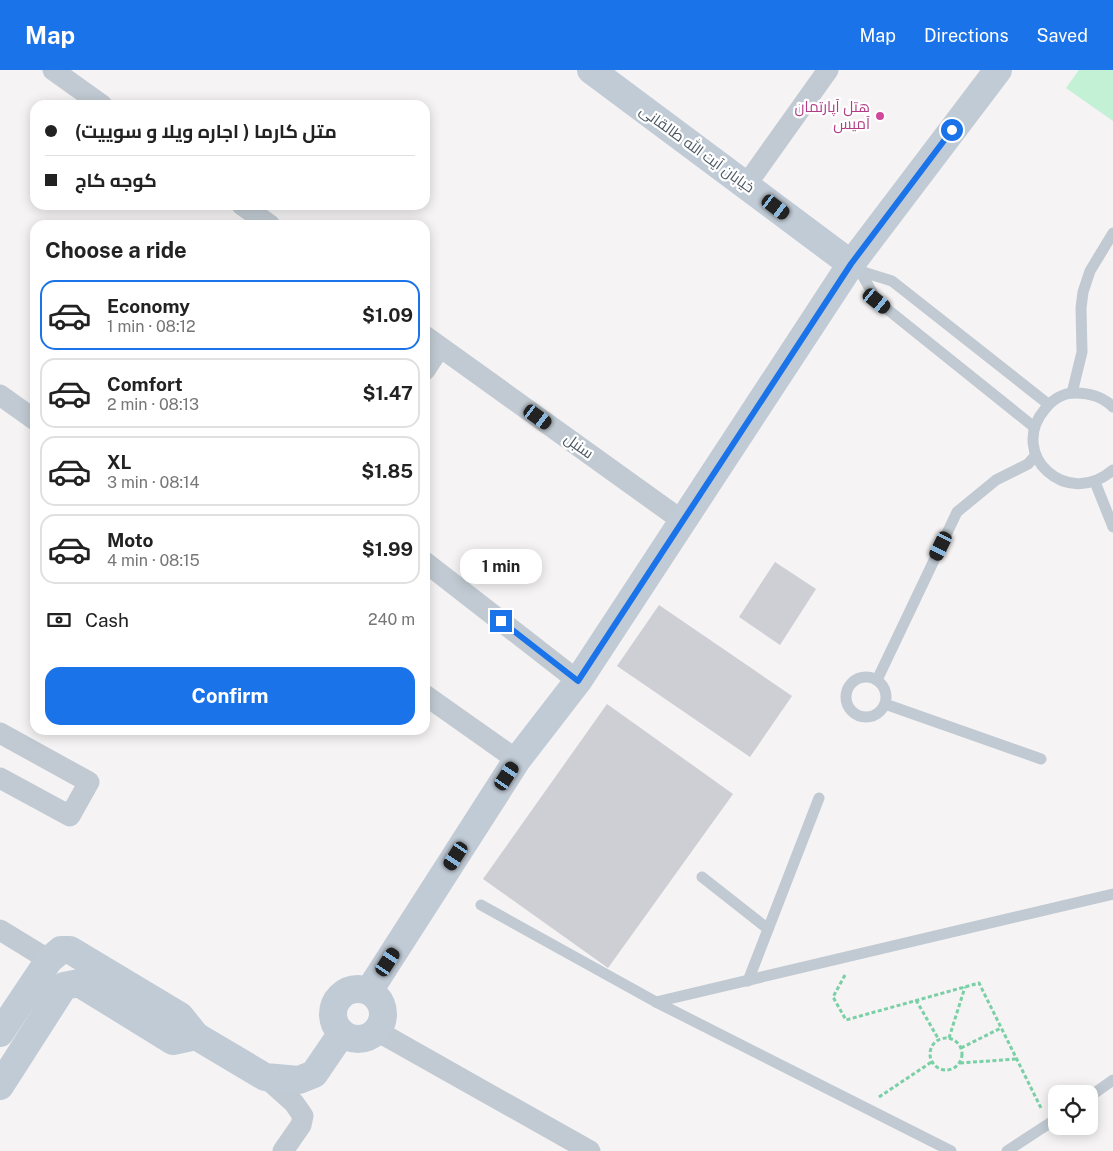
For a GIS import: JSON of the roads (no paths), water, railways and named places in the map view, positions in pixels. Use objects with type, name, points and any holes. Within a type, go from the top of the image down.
[{"type":"street","points":[[53,70],[95,100]]},
{"type":"street","name":"خیابان آیت الله طالقانی","points":[[590,70],[856,267]]},
{"type":"street","points":[[746,185],[828,70]]},
{"type":"street","points":[[369,991],[517,760],[578,681],[856,267],[998,70]]},
{"type":"street","points":[[249,210],[263,220]]},
{"type":"street","name":"سنبل","points":[[433,341],[684,522]]},
{"type":"street","points":[[0,395],[30,416]]},
{"type":"street","points":[[430,566],[578,681]]},
{"type":"street","points":[[430,699],[517,760]]},
{"type":"street","points":[[0,733],[89,782],[70,816],[0,778]]},
{"type":"street","points":[[0,930],[49,960]]},
{"type":"street","points":[[0,1033],[49,960],[61,950],[70,950],[180,1016],[196,1036],[265,1078],[294,1103],[303,1116],[301,1125],[283,1151]]},
{"type":"street","points":[[0,1086],[64,986],[79,983],[174,1042],[196,1036]]},
{"type":"street","points":[[353,989],[369,991],[379,1000],[383,1012],[377,1030],[363,1038],[356,1038],[342,1032],[334,1019],[333,1011],[340,997],[353,989]]},
{"type":"street","points":[[377,1030],[590,1151]]},
{"type":"street","points":[[265,1078],[299,1080],[314,1074],[342,1032]]},
{"type":"lane","points":[[1072,393],[1082,352],[1081,308],[1083,292],[1090,270],[1113,233]]},
{"type":"lane","points":[[856,267],[892,281],[1048,404]]},
{"type":"lane","points":[[856,267],[877,301],[1034,427]]},
{"type":"lane","points":[[1113,407],[1100,397],[1086,393],[1072,393],[1048,404],[1040,414],[1034,427],[1033,441],[1036,455],[1043,467],[1060,480],[1081,485],[1095,482],[1113,470]]},
{"type":"lane","points":[[877,680],[957,512],[996,480],[1028,464],[1036,455]]},
{"type":"lane","points":[[1095,482],[1113,528]]},
{"type":"lane","points":[[864,677],[877,680],[885,691],[885,704],[881,710],[870,717],[857,715],[848,706],[846,694],[852,682],[864,677]]},
{"type":"lane","points":[[885,704],[1041,759]]},
{"type":"lane","points":[[748,981],[819,798]]},
{"type":"lane","points":[[702,877],[768,928]]},
{"type":"lane","points":[[656,1002],[1113,894]]},
{"type":"lane","points":[[481,905],[656,1002],[951,1151]]},
{"type":"lane","points":[[1098,1091],[1113,1080]]},
{"type":"lane","points":[[1008,1151],[1048,1124]]},
{"type":"place","name":"هتل آپارتمان آمیس","points":[[880,116]]}]
